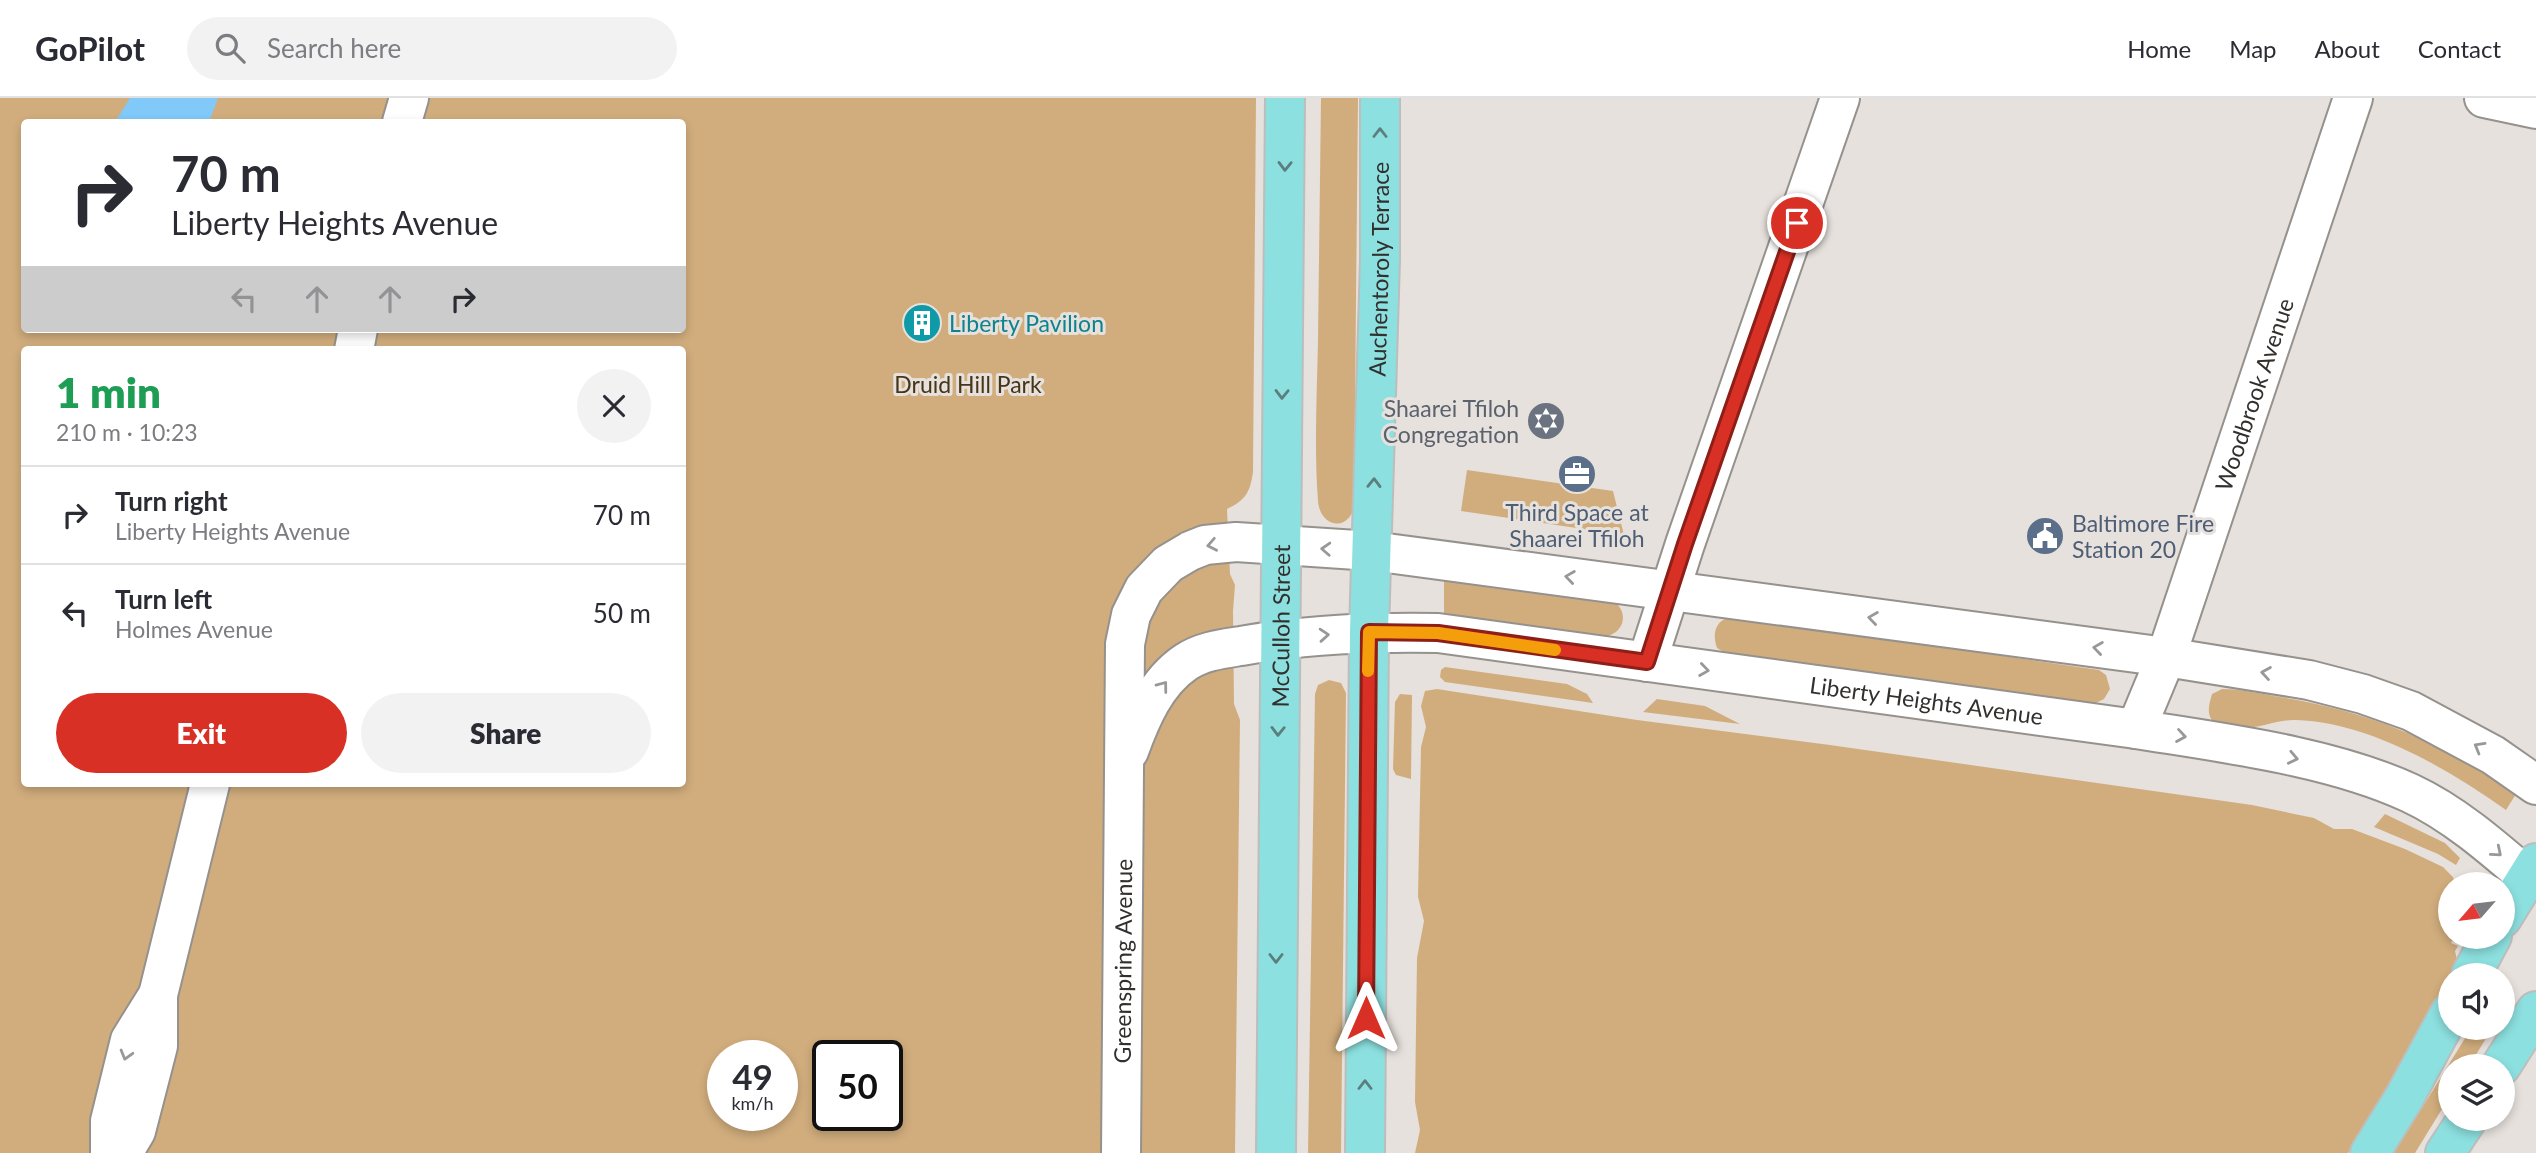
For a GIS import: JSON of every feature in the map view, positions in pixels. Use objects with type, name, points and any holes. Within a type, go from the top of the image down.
[{"type":"main road","name":"McCulloh Street","points":[[1276,1153],[1285,98]]},
{"type":"main road","name":"Auchentoroly Terrace","points":[[1365,1153],[1369,632],[1380,260],[1380,98]]},
{"type":"main road","points":[[2515,900],[2533,875]]},
{"type":"main road","points":[[2509,1054],[2536,1011]]},
{"type":"main road","points":[[2370,1153],[2438,1035]]},
{"type":"main road","points":[[2445,1153],[2459,1131]]},
{"type":"street","points":[[403,119],[409,98]]},
{"type":"street","points":[[1647,662],[1685,544],[1840,98]]},
{"type":"street","name":"Woodbrook Avenue","points":[[2136,729],[2166,657],[2353,98]]},
{"type":"street","points":[[2484,98],[2536,109]]},
{"type":"street","name":"Greenspring Avenue","points":[[1121,1153],[1125,644],[1131,615],[1144,589],[1168,564],[1190,551],[1205,545],[1236,542],[1280,546]]},
{"type":"street","points":[[1280,546],[1372,551],[2166,657],[2309,680],[2399,706],[2493,755],[2536,785]]},
{"type":"street","name":"Liberty Heights Avenue","points":[[1279,638],[1369,632],[1438,633],[2136,729],[2227,744],[2336,767],[2374,778],[2412,794],[2446,814],[2533,875]]},
{"type":"street","name":"Greenspring Avenue","points":[[1123,769],[1147,707],[1173,673],[1187,662],[1218,649],[1279,638]]},
{"type":"street","points":[[123,1153],[136,1131],[158,1046],[158,995],[209,787]]},
{"type":"street","points":[[110,1153],[110,1121],[130,1040],[158,995]]},
{"type":"green space","name":"Druid Hill Park","points":[[0,98],[1256,98],[1253,472],[1246,495],[1227,509],[1230,574],[1235,585],[1234,704],[1240,720],[1235,1153],[0,1153]]},
{"type":"green space","points":[[1321,98],[1358,98],[1354,508],[1350,516],[1340,523],[1328,521],[1323,516],[1318,501],[1317,481]]},
{"type":"green space","points":[[1467,470],[1613,491],[1624,535],[1461,511]]},
{"type":"green space","points":[[1444,579],[1614,601],[1622,612],[1622,624],[1614,633],[1601,637],[1452,617],[1444,614]]},
{"type":"green space","points":[[1736,617],[2099,670],[2106,675],[2110,689],[2104,699],[2092,705],[1727,654],[1717,648],[1715,631],[1724,619]]},
{"type":"green space","points":[[1445,667],[1567,684],[1587,694],[1593,703],[1445,682],[1440,677],[1441,670]]},
{"type":"green space","points":[[1329,680],[1341,683],[1346,693],[1341,1153],[1308,1153],[1315,694],[1318,685]]},
{"type":"green space","points":[[1437,689],[1637,720],[2252,805],[2314,818],[2334,829],[2352,829],[2405,849],[2448,872],[2438,872],[2438,949],[2456,949],[2458,963],[2438,963],[2438,1007],[2348,1153],[1415,1153],[1420,1130],[1415,1102],[1417,958],[1424,921],[1418,897],[1421,747],[1426,727],[1421,706],[1425,691]]},
{"type":"green space","points":[[2222,689],[2320,705],[2380,722],[2434,745],[2516,794],[2506,810],[2459,779],[2407,750],[2351,729],[2296,720],[2250,728],[2217,726],[2211,719],[2209,708],[2212,694]]},
{"type":"green space","points":[[1400,694],[1412,695],[1411,779],[1396,775],[1393,769],[1395,702]]},
{"type":"green space","points":[[1657,699],[1705,706],[1740,724],[1643,712]]},
{"type":"green space","points":[[2385,814],[2445,843],[2460,858],[2456,865],[2438,854],[2374,827]]},
{"type":"green space","points":[[2464,1040],[2485,1040],[2476,1054],[2455,1054]]},
{"type":"green space","points":[[2438,1082],[2438,1116],[2415,1153],[2394,1153]]},
{"type":"water","points":[[130,98],[218,98],[210,119],[117,119]]},
{"type":"slow traffic","points":[[1368,671],[1369,632],[1438,633],[1555,650]]},
{"type":"place","name":"Liberty Pavilion","points":[[922,323]]},
{"type":"place","name":"Shaarei Tfiloh Congregation","points":[[1546,421]]},
{"type":"place","name":"Third Space at Shaarei Tfiloh","points":[[1577,474]]},
{"type":"place","name":"Baltimore Fire Station 20","points":[[2045,536]]},
{"type":"route","points":[[1366,1018],[1369,632],[1438,633],[1647,662],[1685,544],[1797,223]]}]
